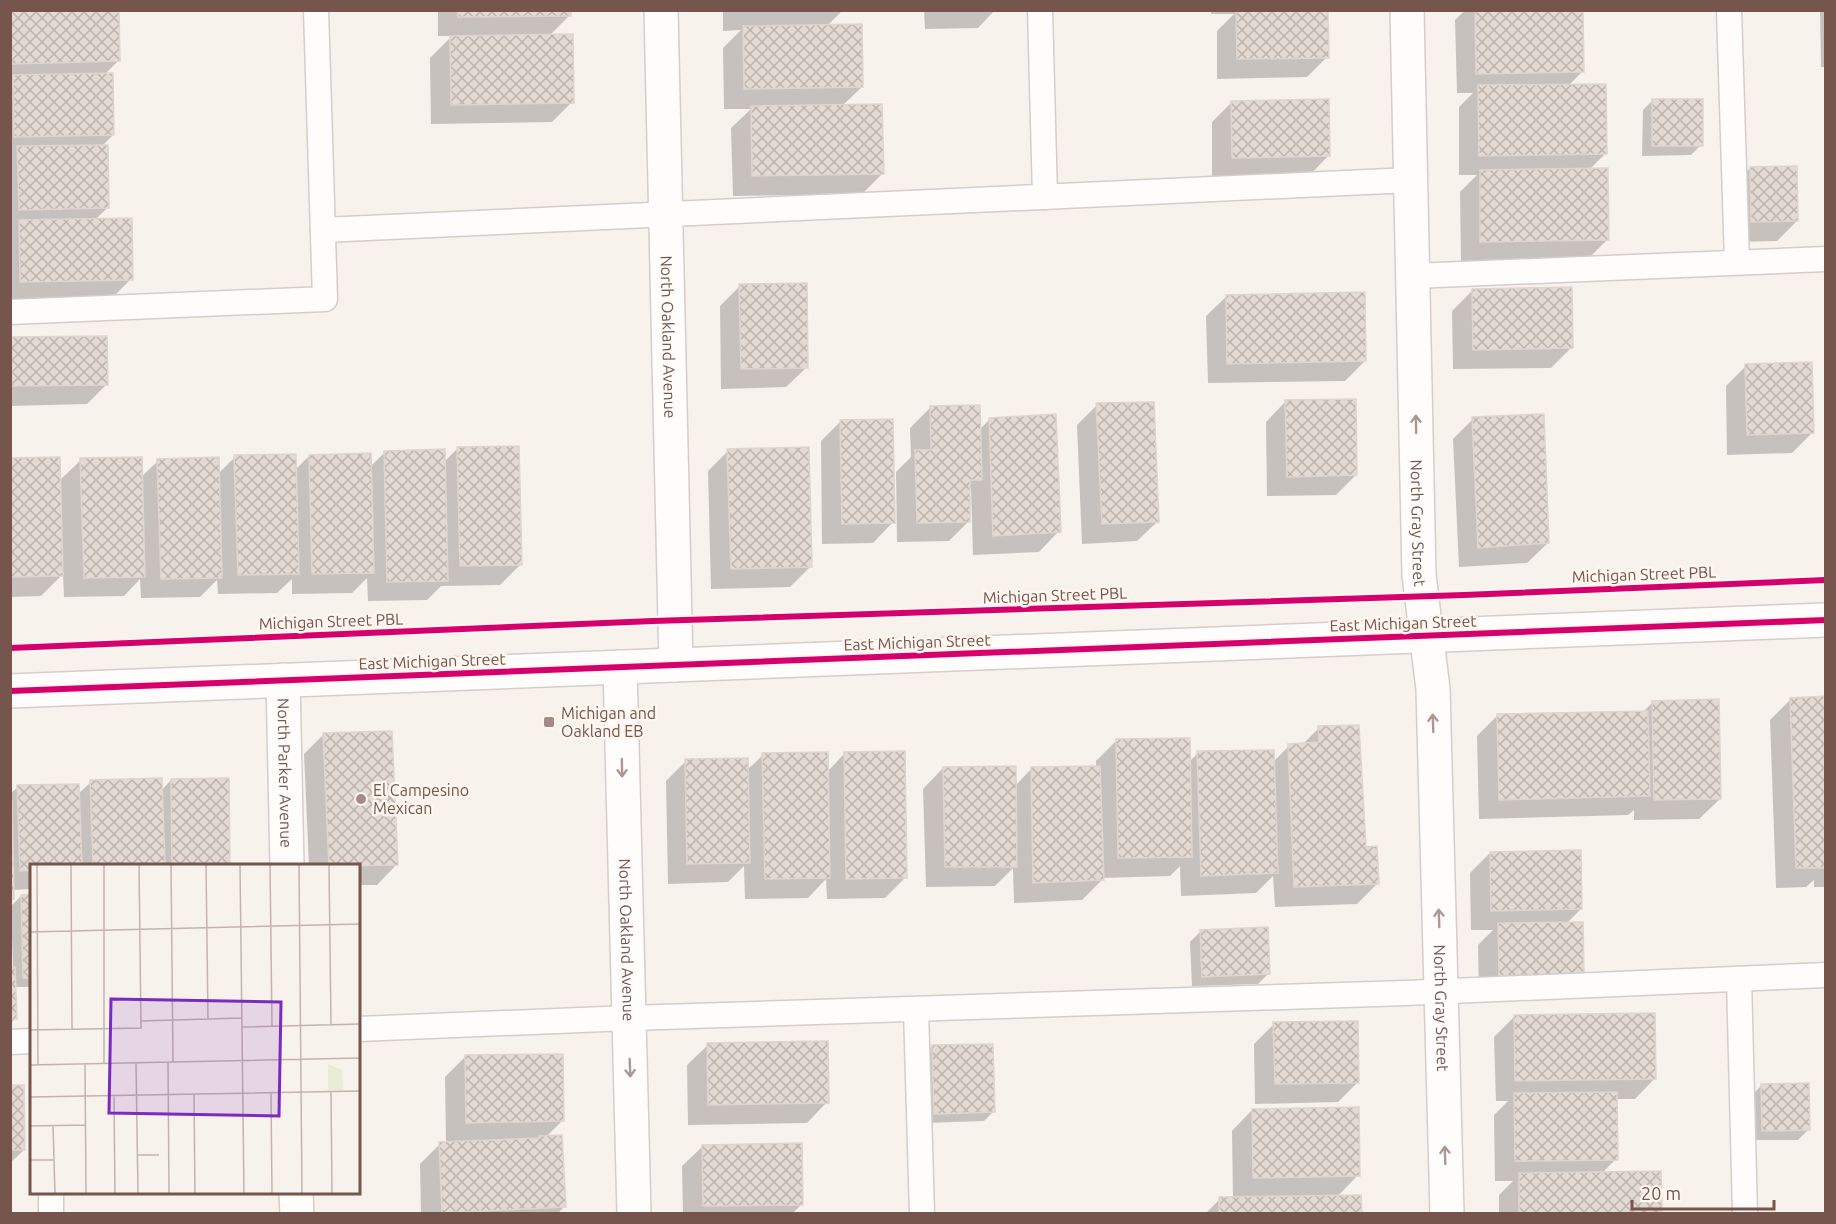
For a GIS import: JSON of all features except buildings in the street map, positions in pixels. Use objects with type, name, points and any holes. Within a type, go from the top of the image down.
[{"type":"street","name":"North Oakland Avenue","points":[[661,10],[676,665]]},
{"type":"street","name":"North Gray Street","points":[[1407,10],[1419,575],[1433,689],[1447,1214]]},
{"type":"street","name":"East Michigan Street","points":[[10,691],[1826,620]]},
{"type":"street","name":"North Oakland Avenue","points":[[620,667],[634,1214]]},
{"type":"street","name":"North Parker Avenue","points":[[283,680],[287,864]]},
{"type":"street","points":[[296,1194],[297,1214]]},
{"type":"lane","points":[[10,312],[325,299],[316,10]]},
{"type":"lane","points":[[1040,10],[1045,197]]},
{"type":"lane","points":[[1729,10],[1737,262]]},
{"type":"lane","points":[[323,230],[1410,180]]},
{"type":"lane","points":[[1413,276],[1826,259]]},
{"type":"lane","points":[[360,1029],[1441,992],[1826,975]]},
{"type":"lane","points":[[1739,979],[1745,1214]]},
{"type":"lane","points":[[916,1010],[922,1214]]},
{"type":"lane","points":[[10,1042],[30,1041]]},
{"type":"lane","points":[[51,1194],[51,1214]]},
{"type":"cycle path","name":"Michigan Street PBL","points":[[10,648],[653,621],[1464,595],[1826,580]]},
{"type":"cycle path","points":[[10,691],[1826,620]]},
{"type":"place","name":"Michigan and Oakland EB","points":[[549,722]]},
{"type":"place","name":"El Campesino Mexican","points":[[361,799]]}]
